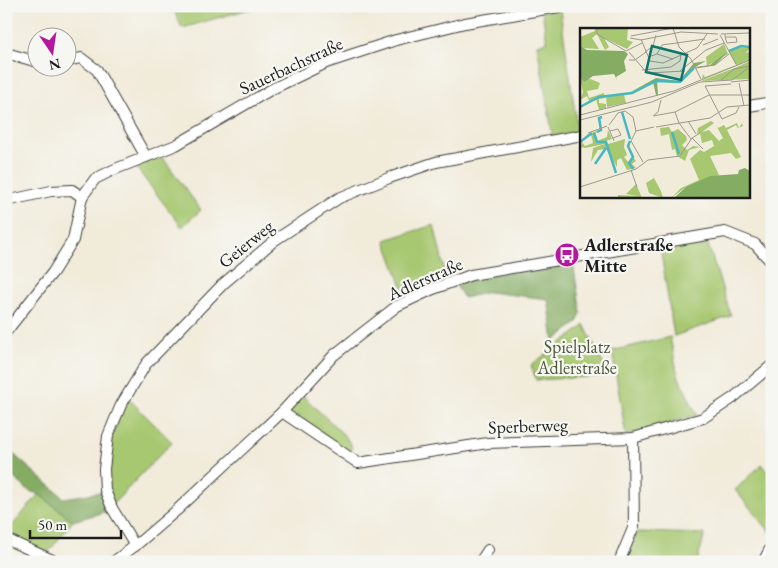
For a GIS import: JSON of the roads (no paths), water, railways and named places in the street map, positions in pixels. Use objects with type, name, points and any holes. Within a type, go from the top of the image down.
[{"type":"street","name":"Sauerbachstraße","points":[[6,332],[54,272],[73,240],[82,197],[95,180],[113,170],[176,145],[272,89],[326,63],[396,40],[465,23],[564,6]]},
{"type":"street","points":[[6,53],[28,59]]},
{"type":"street","points":[[78,59],[81,58],[98,70],[146,157]]},
{"type":"street","points":[[750,106],[772,102]]},
{"type":"street","name":"Geierweg","points":[[134,546],[112,508],[105,490],[104,469],[108,436],[121,405],[146,364],[223,284],[275,240],[339,198],[372,184],[436,162],[580,135]]},
{"type":"street","points":[[6,201],[51,191],[72,190],[82,197]]},
{"type":"street","name":"Adlerstraße","points":[[112,562],[177,510],[282,412],[334,355],[396,306],[432,289],[471,275],[725,232],[755,244],[772,264]]},
{"type":"street","name":"Sperberweg","points":[[282,412],[358,463],[488,443],[633,438],[703,418],[733,398],[772,365]]},
{"type":"street","points":[[619,562],[634,526],[633,438]]},
{"type":"street","points":[[6,539],[57,562]]},
{"type":"street","points":[[763,562],[772,545]]},
{"type":"street","points":[[480,562],[488,550]]},
{"type":"place","name":"Adlerstraße Mitte","points":[[567,255]]},
{"type":"park label","name":"Spielplatz Adlerstraße","points":[[577,357]]}]
